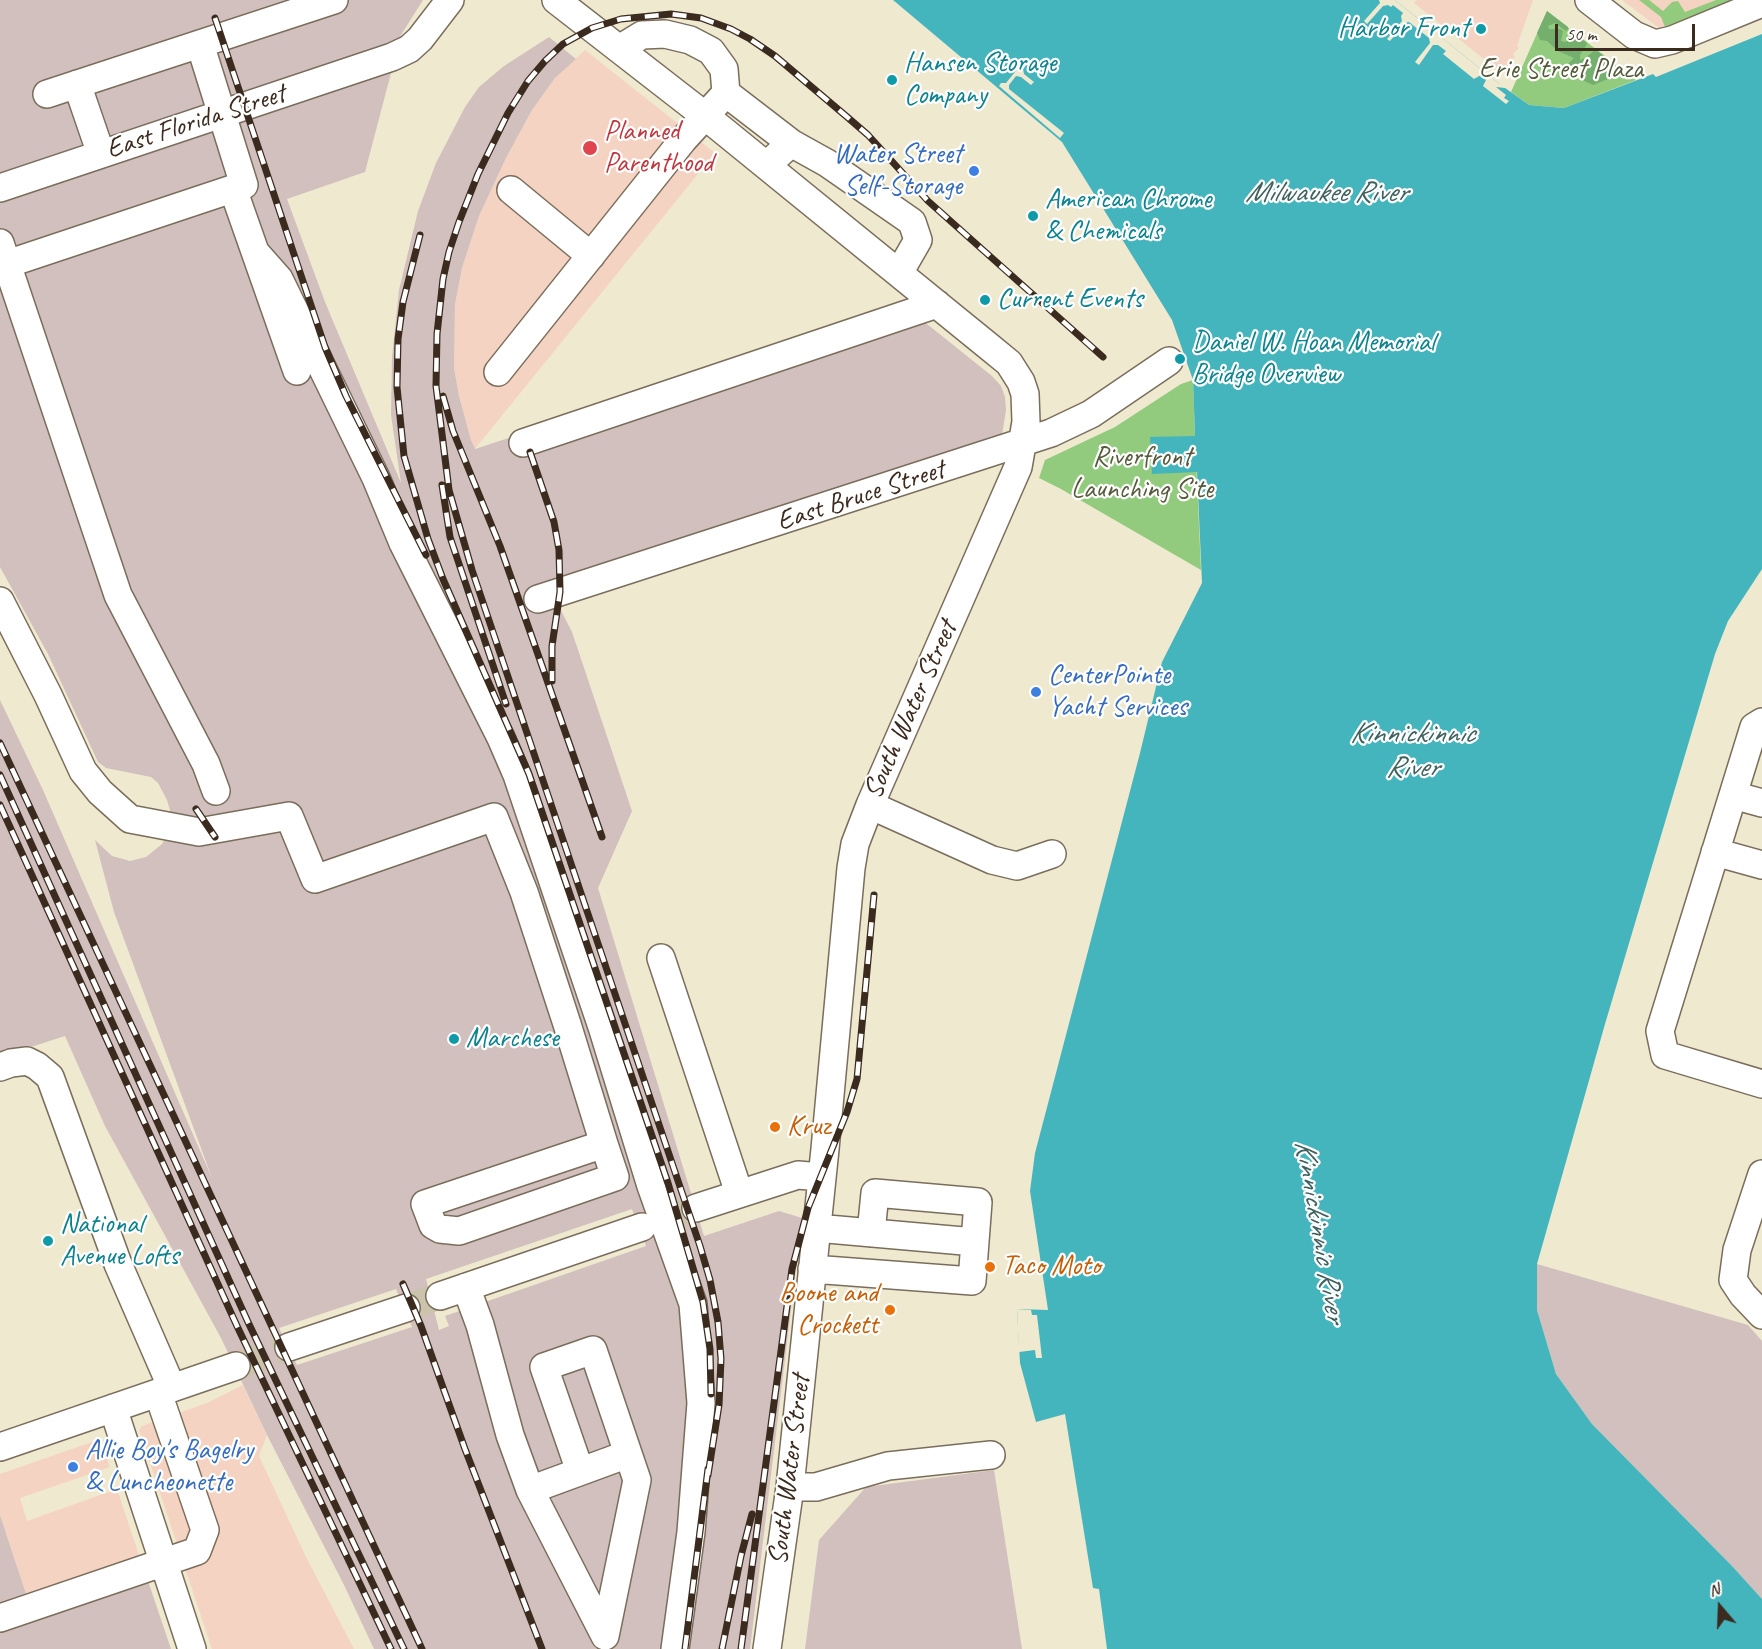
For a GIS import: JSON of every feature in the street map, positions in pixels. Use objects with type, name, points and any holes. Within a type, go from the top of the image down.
[{"type":"street","points":[[47,94],[334,0]]},
{"type":"street","name":"East Florida Street","points":[[0,188],[392,57],[409,49],[420,39],[450,0]]},
{"type":"street","name":"South Water Street","points":[[556,0],[767,165],[1009,363],[1025,393],[1023,443],[1018,467],[855,844],[790,1487],[767,1649]]},
{"type":"street","points":[[1589,0],[1635,35],[1655,44],[1672,40],[1762,3]]},
{"type":"street","points":[[619,49],[642,35],[665,34],[690,40],[711,51],[724,69],[726,93],[791,144],[827,163],[912,222],[918,240],[899,273]]},
{"type":"street","points":[[200,44],[244,185],[4,253],[118,595],[206,764],[216,791]]},
{"type":"street","points":[[77,84],[102,154]]},
{"type":"street","points":[[498,372],[704,115],[726,93]]},
{"type":"street","points":[[767,165],[791,144]]},
{"type":"street","points":[[825,213],[854,182]]},
{"type":"street","points":[[233,189],[297,371]]},
{"type":"street","points":[[512,190],[591,256]]},
{"type":"street","points":[[256,253],[279,279],[376,478],[403,543],[501,738],[517,775],[603,1030],[651,1186],[693,1304],[701,1403],[690,1532],[675,1649]]},
{"type":"street","points":[[523,443],[937,304]]},
{"type":"street","name":"East Bruce Street","points":[[538,600],[1051,433],[1091,414],[1169,361]]},
{"type":"street","points":[[0,601],[48,695],[83,771],[100,792],[130,819],[199,832],[289,816],[315,879],[494,817],[524,892],[615,1177],[459,1231],[440,1229],[433,1225],[425,1204],[604,1143]]},
{"type":"street","points":[[1762,722],[1754,727],[1755,748],[1733,795],[1660,1030],[1665,1055],[1762,1084]]},
{"type":"street","points":[[1733,795],[1762,803]]},
{"type":"street","points":[[870,805],[992,860],[1017,866],[1052,854]]},
{"type":"street","points":[[1715,852],[1762,865]]},
{"type":"street","points":[[661,958],[739,1193]]},
{"type":"street","points":[[0,1067],[11,1063],[27,1062],[38,1066],[50,1077],[165,1390],[205,1530],[197,1551],[1,1616]]},
{"type":"street","points":[[1762,1174],[1737,1250],[1733,1280],[1743,1295],[1762,1315]]},
{"type":"street","points":[[696,1208],[798,1175],[821,1177]]},
{"type":"street","points":[[812,1269],[972,1281],[978,1202],[875,1193],[871,1233]]},
{"type":"street","points":[[440,1296],[642,1227]]},
{"type":"street","points":[[816,1228],[975,1242]]},
{"type":"street","points":[[466,1287],[480,1325],[510,1435],[530,1490],[605,1636],[637,1480],[593,1350],[544,1366],[580,1471]]},
{"type":"street","points":[[289,1347],[406,1308]]},
{"type":"street","points":[[0,1447],[236,1366]]},
{"type":"street","points":[[112,1408],[192,1649]]},
{"type":"street","points":[[530,1490],[628,1454]]},
{"type":"street","points":[[790,1487],[816,1487],[888,1466],[991,1455]]},
{"type":"shaded area","points":[[0,0],[423,0],[401,35],[365,172],[287,199],[325,302],[401,483],[391,415],[392,357],[399,290],[418,211],[436,163],[465,107],[479,87],[504,66],[549,37],[576,59],[555,78],[532,110],[506,158],[479,216],[462,268],[455,304],[454,368],[459,396],[475,449],[907,308],[992,376],[1001,386],[1006,410],[1002,435],[549,587],[572,632],[632,811],[598,888],[704,1236],[779,1211],[802,1218],[750,1649],[374,1649],[221,1338],[105,1126],[65,1036],[0,1057],[0,700],[43,790],[212,1178],[114,912],[95,840],[112,856],[130,861],[146,857],[162,844],[171,829],[171,814],[167,800],[158,783],[151,777],[106,768],[98,762],[48,654],[0,567]],"holes":[[[632,1209],[646,1246],[445,1316],[449,1326],[439,1330],[426,1279]],[[396,1289],[412,1327],[297,1365],[279,1328]]]},
{"type":"shaded area","name":"Harbor Front","points":[[1417,0],[1533,0],[1517,46],[1519,48],[1509,63],[1512,67],[1505,74],[1500,72],[1414,3]]},
{"type":"shaded area","points":[[1622,0],[1734,0],[1659,28]]},
{"type":"shaded area","points":[[585,50],[715,153],[474,450],[454,368],[455,304],[462,268],[479,216],[532,110],[555,78]]},
{"type":"shaded area","points":[[1537,1264],[1748,1325],[1762,1341],[1762,1599],[1592,1424],[1556,1374],[1537,1310]]},
{"type":"shaded area","points":[[243,1385],[267,1435],[259,1456],[306,1557],[354,1649],[212,1649],[139,1430],[142,1426],[207,1403]]},
{"type":"shaded area","points":[[92,1442],[100,1443],[110,1467],[20,1498],[27,1521],[117,1489],[141,1561],[28,1600],[0,1515],[0,1474]]},
{"type":"shaded area","points":[[994,1470],[1022,1649],[805,1649],[819,1540],[866,1487]]},
{"type":"shaded area","points":[[0,1515],[28,1600],[0,1610]]},
{"type":"shaded area","points":[[147,1578],[171,1649],[0,1649],[0,1627]]},
{"type":"green space","points":[[1639,0],[1649,0],[1663,11],[1672,2],[1678,1],[1685,12],[1716,0],[1734,0],[1665,27],[1661,17]]},
{"type":"green space","name":"Erie Street Plaza","points":[[1547,11],[1636,80],[1564,108],[1529,105],[1511,92]]},
{"type":"green space","points":[[1547,11],[1568,27],[1566,31],[1555,23],[1548,26],[1549,29],[1563,31],[1561,41],[1565,42],[1578,37],[1586,42],[1580,60],[1594,51],[1599,52],[1605,56],[1601,61],[1610,61],[1625,72],[1593,85],[1582,80],[1575,72],[1566,72],[1566,66],[1574,58],[1558,51],[1547,41],[1540,40],[1537,33]]},
{"type":"green space","name":"Riverfront Launching Site","points":[[1193,380],[1201,570],[1039,478],[1045,460],[1115,427],[1181,384]]},
{"type":"water","name":"Kinnickinnic River","points":[[893,0],[1395,0],[1498,83],[1529,105],[1564,108],[1653,74],[1656,77],[1762,34],[1762,569],[1728,621],[1715,654],[1605,1024],[1537,1264],[1537,1310],[1556,1374],[1592,1424],[1762,1599],[1762,1649],[1107,1649],[1099,1589],[1093,1588],[1065,1414],[1036,1422],[1020,1363],[1017,1309],[1048,1310],[1030,1191],[1035,1153],[1162,662],[1202,583],[1197,472],[1152,474],[1150,437],[1195,436],[1193,380],[1172,320],[1062,142]]},
{"type":"pier","points":[[1379,0],[1395,0],[1498,83],[1506,85],[1505,88],[1496,87],[1506,95],[1504,98],[1509,101],[1506,104],[1483,86],[1486,80],[1481,75],[1474,79],[1443,54],[1446,51],[1438,45],[1433,45],[1419,65],[1415,62],[1430,43],[1429,38],[1409,22],[1405,23],[1390,41],[1387,39],[1402,21],[1403,13],[1393,5],[1383,6],[1367,24],[1364,21],[1380,3]]},
{"type":"pier","points":[[1023,62],[1027,64],[1023,69],[1024,74],[1034,82],[1031,85],[1016,76],[1009,85],[1009,89],[1064,133],[1060,138],[999,86],[1001,83],[1006,83]]},
{"type":"pier","points":[[1017,1309],[1031,1310],[1032,1315],[1037,1315],[1042,1358],[1036,1358],[1035,1350],[1019,1352]]},
{"type":"tunnel","points":[[642,1227],[696,1208]]},
{"type":"tunnel","points":[[406,1308],[440,1296]]},
{"type":"tunnel","points":[[236,1366],[289,1347]]},
{"type":"railway","points":[[708,1475],[719,1405],[721,1359],[718,1322],[710,1280],[472,570],[449,490],[436,386],[437,334],[443,279],[459,222],[478,174],[508,113],[528,81],[563,44],[592,28],[621,19],[671,14],[701,18],[731,29],[775,56],[868,135],[928,201],[1103,357]]},
{"type":"railway","points":[[215,18],[325,347],[346,396],[426,555]]},
{"type":"railway","points":[[420,235],[403,302],[398,339],[397,387],[404,456],[428,539],[443,579],[529,774],[668,1183],[703,1302],[710,1349],[711,1394]]},
{"type":"railway","points":[[443,396],[453,431],[500,546],[602,837]]},
{"type":"railway","points":[[530,452],[554,522],[559,550],[560,592],[552,646],[552,681]]},
{"type":"railway","points":[[442,485],[450,537],[506,704]]},
{"type":"railway","points":[[0,743],[422,1649]]},
{"type":"railway","points":[[0,775],[248,1322],[404,1649]]},
{"type":"railway","points":[[0,805],[237,1326],[391,1649]]},
{"type":"railway","points":[[196,809],[215,837]]},
{"type":"railway","points":[[741,1649],[792,1269],[808,1208],[847,1112],[857,1079],[874,895]]},
{"type":"railway","points":[[403,1284],[421,1326],[465,1449],[542,1649]]},
{"type":"railway","points":[[685,1649],[708,1469]]},
{"type":"railway","points":[[722,1649],[752,1514]]},
{"type":"place","name":"Harbor Front","points":[[1481,29]]},
{"type":"place","name":"Hansen Storage Company","points":[[892,80]]},
{"type":"place","name":"Planned Parenthood","points":[[590,148]]},
{"type":"place","name":"Water Street Self-Storage","points":[[974,171]]},
{"type":"place","name":"American Chrome & Chemicals","points":[[1033,216]]},
{"type":"place","name":"Current Events","points":[[985,300]]},
{"type":"place","name":"Daniel W. Hoan Memorial Bridge Overview","points":[[1180,359]]},
{"type":"place","name":"CenterPointe Yacht Services","points":[[1036,692]]},
{"type":"place","name":"Marchese","points":[[454,1039]]},
{"type":"place","name":"Kruz","points":[[775,1127]]},
{"type":"place","name":"National Avenue Lofts","points":[[48,1241]]},
{"type":"place","name":"Taco Moto","points":[[990,1267]]},
{"type":"place","name":"Boone and Crockett","points":[[890,1310]]},
{"type":"place","name":"Allie Boy's Bagelry & Luncheonette","points":[[73,1467]]},
{"type":"water label","name":"Milwaukee River","points":[[1326,193]]}]
